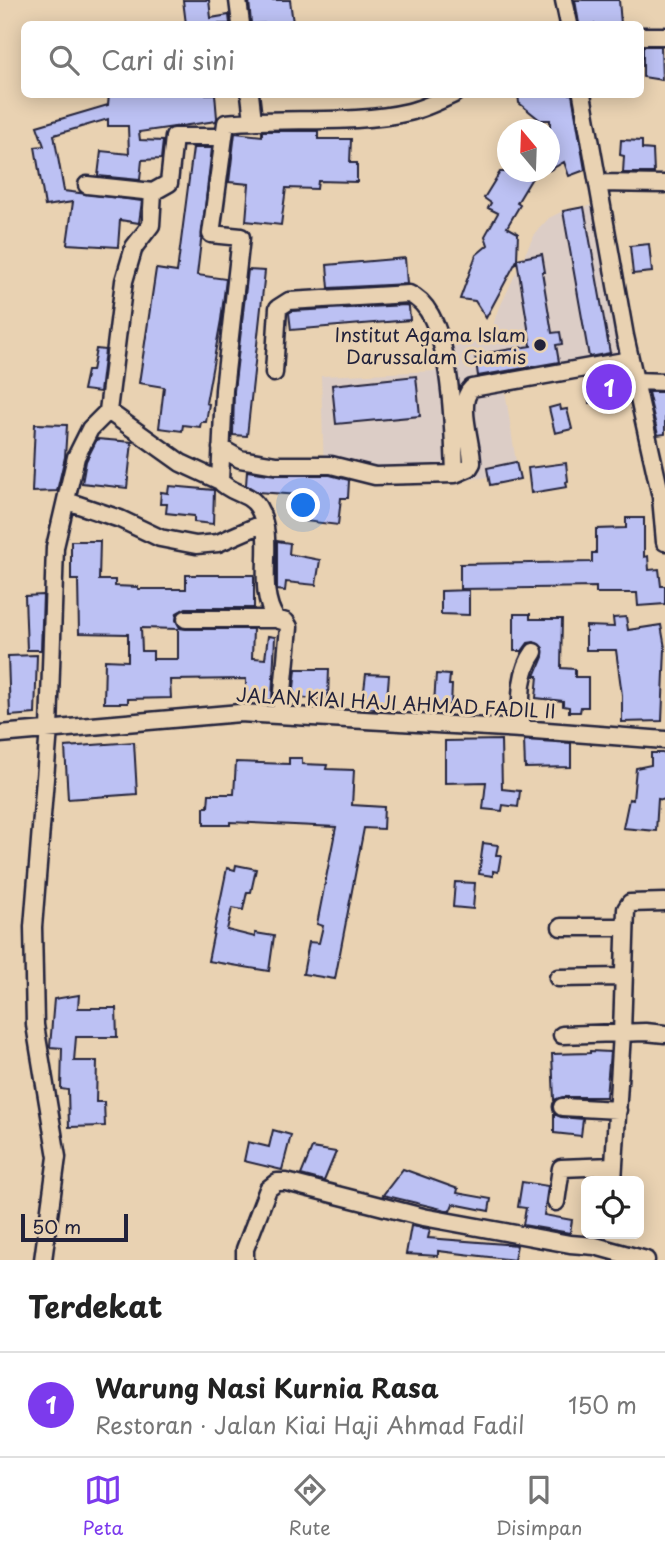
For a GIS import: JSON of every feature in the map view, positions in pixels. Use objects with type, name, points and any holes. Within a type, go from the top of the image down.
[{"type":"street","points":[[238,0],[241,21]]},
{"type":"street","points":[[564,0],[566,21]]},
{"type":"street","points":[[644,36],[665,36]]},
{"type":"street","points":[[250,98],[253,120]]},
{"type":"street","points":[[219,481],[224,390],[241,237],[211,234],[226,124],[253,120],[373,117],[407,112],[444,98]]},
{"type":"street","points":[[583,98],[634,382],[661,497],[665,542]]},
{"type":"street","points":[[87,185],[153,192],[169,183],[174,137],[224,137]]},
{"type":"street","points":[[597,183],[665,184]]},
{"type":"street","points":[[43,1260],[58,1157],[35,1025],[33,927],[49,729],[55,547],[76,457],[90,429],[108,411],[124,281],[134,247],[151,225],[153,192]]},
{"type":"street","points":[[274,373],[278,308],[282,304],[409,294],[418,298],[426,306],[436,328],[451,383],[455,474]]},
{"type":"street","points":[[222,448],[240,459],[276,465],[331,466],[375,476],[455,474],[469,468],[472,463],[464,402],[472,388],[630,360]]},
{"type":"street","points":[[634,382],[665,382]]},
{"type":"street","points":[[108,411],[181,463],[219,481],[228,490],[246,494],[254,501],[260,524],[267,598],[276,619]]},
{"type":"street","points":[[67,500],[120,519],[160,538],[196,545],[218,543],[260,524]]},
{"type":"street","points":[[186,618],[276,619],[286,622],[289,627],[281,713]]},
{"type":"street","points":[[521,729],[523,677],[527,661],[534,652]]},
{"type":"street","name":"JALAN KIAI HAJI AHMAD FADIL II","points":[[0,734],[240,713],[281,713],[665,740]]},
{"type":"street","points":[[556,1202],[561,1168],[613,1174],[626,909],[630,903],[665,902]]},
{"type":"street","points":[[561,927],[625,927]]},
{"type":"street","points":[[558,978],[623,977]]},
{"type":"street","points":[[562,1035],[622,1032],[665,1034]]},
{"type":"street","points":[[562,1107],[618,1110]]},
{"type":"street","points":[[245,1260],[245,1250],[268,1189],[277,1182],[286,1181],[423,1217],[570,1244],[595,1246],[646,1260]]},
{"type":"shaded area","name":"Institut Agama Islam Darussalam Ciamis","points":[[594,205],[623,369],[504,384],[516,462],[487,468],[488,477],[453,482],[324,473],[321,376],[436,371],[435,348],[489,341],[496,315],[535,233],[549,218],[563,211]]},
{"type":"building","points":[[183,0],[209,0],[211,18],[229,15],[230,21],[186,21]]},
{"type":"building","points":[[249,0],[290,0],[293,21],[251,21]]},
{"type":"building","points":[[575,0],[619,0],[621,21],[578,21]]},
{"type":"building","points":[[644,46],[661,46],[662,80],[644,77]]},
{"type":"building","points":[[109,98],[215,98],[217,118],[216,121],[139,132],[140,140],[163,141],[161,159],[142,160],[140,180],[98,176],[101,151],[129,154],[128,126],[108,126],[108,119],[54,135],[64,191],[142,201],[139,223],[120,220],[118,247],[67,244],[73,202],[45,206],[35,147],[44,146],[37,126],[108,105]]},
{"type":"building","points":[[518,98],[573,98],[585,170],[569,176],[564,162],[560,164],[560,119],[539,119],[519,103]]},
{"type":"building","points":[[262,131],[318,131],[318,139],[351,139],[350,163],[357,163],[357,182],[318,181],[317,189],[286,188],[281,225],[246,221],[249,184],[229,182],[235,133],[262,136]]},
{"type":"building","points":[[621,140],[642,141],[642,149],[653,150],[654,173],[623,173]]},
{"type":"building","points":[[193,148],[212,148],[197,275],[226,279],[206,403],[209,404],[206,422],[201,422],[200,427],[183,425],[182,431],[159,428],[164,387],[139,383],[156,269],[177,272]]},
{"type":"building","points":[[497,177],[497,182],[530,182],[507,227],[518,233],[517,259],[542,254],[545,272],[542,272],[552,333],[560,332],[562,344],[556,345],[559,362],[478,376],[475,355],[531,346],[517,260],[486,318],[475,301],[460,299],[476,255],[488,245],[485,236],[498,213],[488,208],[491,203],[484,198]]},
{"type":"building","points":[[584,207],[610,353],[589,357],[563,211]]},
{"type":"building","points":[[649,244],[652,272],[633,274],[630,246]]},
{"type":"building","points":[[405,258],[407,284],[329,288],[327,265]]},
{"type":"building","points":[[248,270],[265,271],[247,436],[233,435],[234,391]]},
{"type":"building","points":[[406,305],[409,307],[410,320],[291,330],[289,313],[292,311]]},
{"type":"building","points":[[96,349],[105,350],[100,392],[83,390],[87,371],[92,371]]},
{"type":"building","points":[[622,372],[629,402],[589,403],[588,378]]},
{"type":"building","points":[[416,376],[420,416],[336,424],[332,385]]},
{"type":"building","points":[[648,392],[665,392],[665,434],[658,435]]},
{"type":"building","points":[[560,405],[561,410],[567,409],[572,429],[555,433],[549,408]]},
{"type":"building","points":[[35,424],[67,425],[65,457],[57,491],[32,492]]},
{"type":"building","points":[[97,439],[132,442],[127,488],[82,483],[86,461]]},
{"type":"building","points":[[516,462],[520,479],[490,485],[487,468]]},
{"type":"building","points":[[566,463],[567,487],[531,493],[528,468]]},
{"type":"building","points":[[247,471],[276,475],[330,475],[349,480],[348,498],[341,498],[338,525],[296,520],[299,495],[258,492],[246,485]]},
{"type":"building","points":[[169,486],[214,490],[213,524],[194,522],[194,516],[166,513],[167,504],[160,504],[161,492],[168,493]]},
{"type":"building","points":[[626,518],[644,518],[644,557],[648,556],[649,570],[659,569],[661,586],[665,586],[665,604],[638,606],[637,593],[596,593],[596,587],[460,589],[460,564],[592,562],[592,553],[596,553],[596,529],[626,528]]},
{"type":"building","points":[[71,541],[100,541],[99,580],[115,580],[115,586],[186,589],[186,575],[254,575],[254,608],[186,608],[177,613],[176,620],[180,628],[186,629],[253,629],[252,658],[265,659],[268,636],[275,637],[272,700],[246,700],[246,679],[170,680],[171,698],[128,699],[128,703],[104,703],[105,660],[128,661],[128,634],[79,633],[78,580],[71,580]],"holes":[[[141,628],[178,629],[178,659],[153,659],[153,651],[142,651]]]},
{"type":"building","points":[[277,541],[290,543],[289,554],[320,560],[316,585],[286,582],[285,591],[277,590]]},
{"type":"building","points":[[469,590],[469,615],[441,614],[441,591]]},
{"type":"building","points":[[43,595],[41,650],[27,650],[25,596]]},
{"type":"building","points":[[514,614],[530,614],[530,619],[562,619],[561,668],[575,669],[575,677],[588,677],[588,707],[581,707],[580,712],[569,712],[569,707],[563,706],[563,701],[536,698],[538,676],[535,676],[543,657],[543,648],[534,642],[528,643],[522,651],[514,651]]},
{"type":"building","points":[[626,617],[628,630],[661,625],[665,648],[662,721],[622,722],[622,695],[616,650],[586,650],[586,626],[614,627],[613,618]]},
{"type":"building","points":[[37,655],[35,714],[10,716],[8,656]]},
{"type":"building","points":[[296,669],[329,669],[328,699],[293,698]]},
{"type":"building","points":[[366,674],[389,675],[386,711],[362,707]]},
{"type":"building","points":[[436,674],[450,675],[451,705],[434,704]]},
{"type":"building","points":[[501,740],[502,789],[520,791],[518,807],[503,805],[502,811],[483,809],[486,782],[445,783],[445,741]]},
{"type":"building","points":[[524,740],[571,743],[571,767],[525,768]]},
{"type":"building","points":[[134,742],[137,794],[68,799],[65,747]]},
{"type":"building","points":[[651,753],[665,753],[665,800],[658,799],[656,831],[623,828],[629,799],[633,800],[636,768],[651,765]]},
{"type":"building","points":[[289,758],[302,758],[302,764],[327,765],[326,769],[354,770],[352,805],[384,807],[383,829],[364,828],[335,979],[303,974],[309,942],[319,943],[323,926],[317,924],[336,827],[230,822],[230,825],[204,825],[204,807],[208,807],[209,794],[234,794],[236,762],[289,764]]},
{"type":"building","points":[[483,843],[498,845],[496,855],[501,855],[498,872],[493,871],[493,876],[479,874]]},
{"type":"building","points":[[236,865],[256,869],[251,892],[247,892],[243,910],[232,908],[227,930],[255,937],[255,933],[274,936],[269,971],[208,961],[227,868],[235,870]]},
{"type":"building","points":[[455,882],[475,883],[473,909],[453,907]]},
{"type":"building","points":[[79,995],[78,1008],[116,1008],[117,1037],[76,1037],[74,1061],[97,1061],[96,1102],[104,1102],[105,1126],[69,1127],[68,1090],[61,1089],[62,1048],[50,1047],[54,999]]},
{"type":"building","points":[[610,1052],[606,1097],[563,1097],[554,1100],[552,1054]]},
{"type":"building","points":[[554,1114],[583,1119],[581,1136],[554,1133]]},
{"type":"building","points":[[273,1130],[291,1135],[282,1170],[244,1161],[248,1142],[269,1147]]},
{"type":"building","points":[[312,1148],[336,1152],[324,1181],[301,1175]]},
{"type":"building","points":[[403,1169],[458,1189],[457,1193],[491,1199],[489,1211],[453,1204],[450,1211],[383,1195]]},
{"type":"building","points":[[522,1182],[548,1186],[544,1215],[572,1220],[570,1233],[523,1225],[526,1208],[518,1207]]},
{"type":"building","points":[[411,1226],[430,1229],[428,1238],[517,1245],[514,1260],[438,1251],[438,1256],[406,1254]]},
{"type":"place","name":"Institut Agama Islam Darussalam Ciamis","points":[[540,345]]},
{"type":"place","name":"Warung Nasi Kurnia Rasa","points":[[609,387]]}]
